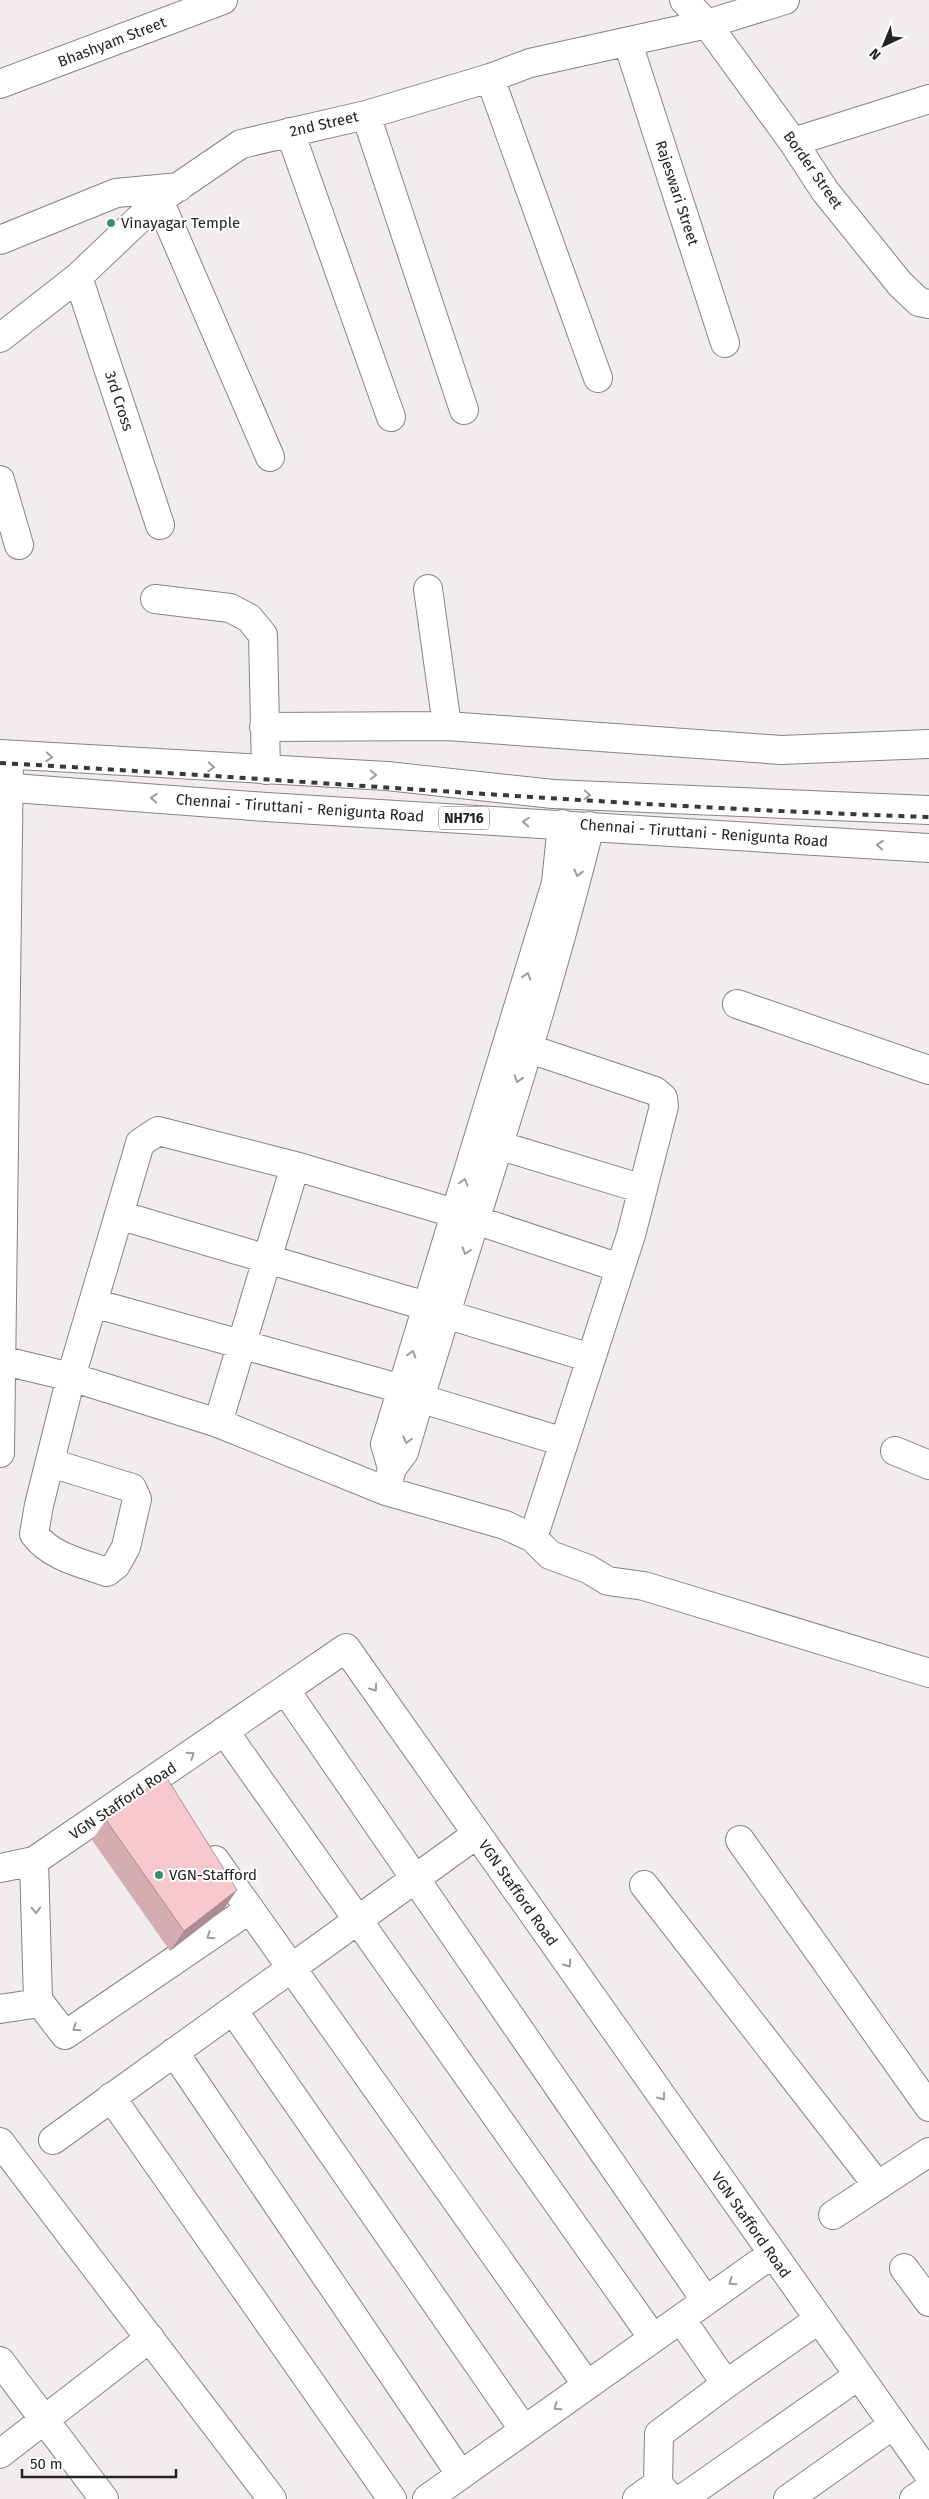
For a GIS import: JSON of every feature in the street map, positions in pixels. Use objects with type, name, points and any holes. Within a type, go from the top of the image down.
[{"type":"main road","name":"Bhashyam Street","points":[[0,84],[223,0]]},
{"type":"main road","name":"Border Street","points":[[684,0],[707,24],[793,142],[825,191],[900,284],[919,302],[929,304]]},
{"type":"main road","name":"2nd Street","points":[[0,338],[78,277],[169,193],[241,144],[366,115],[490,78],[530,63],[628,43],[707,24],[785,0]]},
{"type":"main road","name":"Rajeswari Street","points":[[628,43],[725,343]]},
{"type":"main road","points":[[490,78],[598,378]]},
{"type":"main road","points":[[793,142],[927,106]]},
{"type":"main road","points":[[366,115],[464,410]]},
{"type":"main road","points":[[290,132],[391,417]]},
{"type":"main road","points":[[0,240],[116,193],[169,193],[270,457]]},
{"type":"main road","name":"3rd Cross","points":[[78,277],[160,525]]},
{"type":"main road","points":[[0,480],[19,544]]},
{"type":"main road","points":[[428,589],[447,726]]},
{"type":"main road","points":[[155,599],[230,608],[249,618],[263,635],[266,770]]},
{"type":"main road","points":[[264,727],[447,726],[780,750],[929,744]]},
{"type":"main road","points":[[0,1453],[5,755]]},
{"type":"main road","name":"Chennai - Tiruttani - Renigunta Road","points":[[5,755],[387,776],[553,794],[929,810]]},
{"type":"main road","name":"Chennai - Tiruttani - Renigunta Road","points":[[4,787],[266,807],[929,848]]},
{"type":"main road","points":[[389,1480],[404,1452],[410,1394],[527,1011],[556,883],[562,824]]},
{"type":"main road","points":[[465,1216],[498,1145],[527,1048],[527,1011],[575,888],[590,826]]},
{"type":"main road","points":[[737,1004],[929,1070]]},
{"type":"main road","points":[[527,1048],[655,1091],[663,1098],[662,1118],[620,1268],[533,1538]]},
{"type":"main road","points":[[51,1463],[71,1377],[140,1143],[158,1131],[295,1166],[465,1216],[620,1268]]},
{"type":"main road","points":[[498,1145],[643,1189]]},
{"type":"main road","points":[[218,1423],[295,1166]]},
{"type":"main road","points":[[119,1215],[267,1258],[591,1358]]},
{"type":"main road","points":[[93,1303],[242,1343],[564,1442]]},
{"type":"main road","points":[[2,1360],[71,1377],[218,1423],[389,1480],[505,1525],[533,1538],[550,1555],[588,1570],[608,1581],[644,1586],[929,1673]]},
{"type":"main road","points":[[895,1451],[929,1465]]},
{"type":"main road","name":"VGN Stafford Road","points":[[0,1868],[34,1861],[346,1648],[929,2475]]},
{"type":"main road","points":[[286,1690],[706,2301]]},
{"type":"main road","points":[[225,1732],[653,2338]]},
{"type":"main road","points":[[156,1778],[173,1801]]},
{"type":"main road","points":[[53,2140],[477,1834]]},
{"type":"main road","points":[[200,1840],[587,2385]]},
{"type":"main road","points":[[740,1840],[929,2107]]},
{"type":"main road","points":[[34,1861],[38,2000],[65,2036],[250,1909]]},
{"type":"main road","points":[[644,1885],[878,2186]]},
{"type":"main road","points":[[0,2009],[33,2004],[38,2000]]},
{"type":"main road","points":[[232,2010],[524,2430]]},
{"type":"main road","points":[[174,2052],[443,2491],[524,2430],[772,2254]]},
{"type":"main road","points":[[111,2097],[392,2499]]},
{"type":"main road","points":[[0,2142],[272,2499]]},
{"type":"main road","points":[[833,2215],[929,2152]]},
{"type":"main road","points":[[904,2268],[929,2302]]},
{"type":"main road","points":[[681,2319],[726,2384]]},
{"type":"main road","points":[[655,2494],[659,2434],[726,2384],[818,2320]]},
{"type":"main road","points":[[0,2454],[150,2338]]},
{"type":"main road","points":[[0,2361],[104,2499]]},
{"type":"main road","points":[[682,2499],[858,2376]]},
{"type":"main road","points":[[788,2499],[893,2425]]},
{"type":"main road","points":[[914,2499],[929,2489]]},
{"type":"building","name":"VGN-Stafford","points":[[165,1775],[237,1890],[184,1931],[106,1820]]},
{"type":"railway","points":[[0,763],[697,807],[929,817]]},
{"type":"place","name":"Vinayagar Temple","points":[[111,223]]},
{"type":"place","name":"VGN-Stafford","points":[[159,1875]]}]
